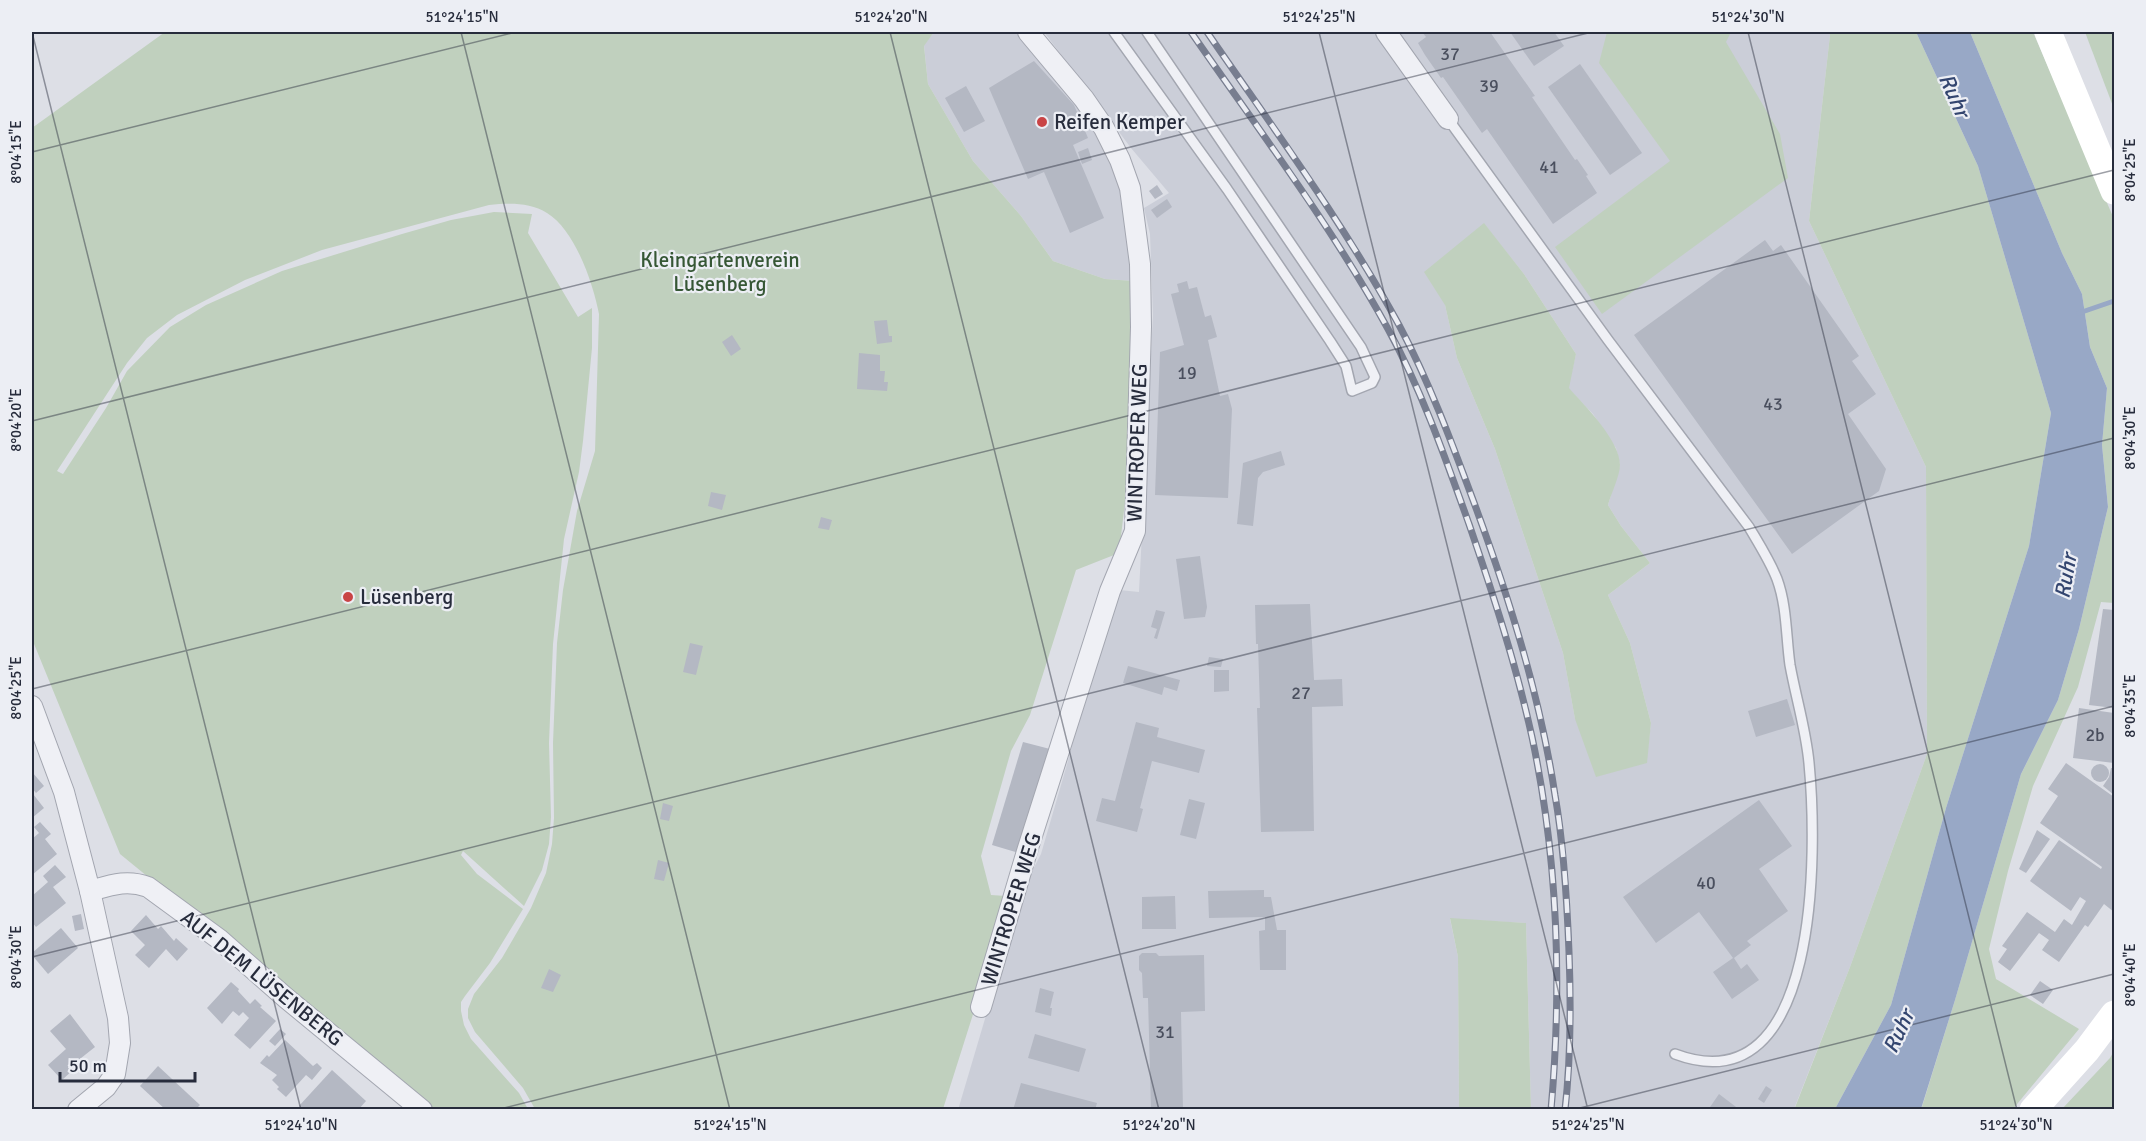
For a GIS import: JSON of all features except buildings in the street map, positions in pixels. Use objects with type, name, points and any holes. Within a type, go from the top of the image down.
[{"type":"main road","points":[[2048,32],[2115,191]]},
{"type":"main road","points":[[2033,1110],[2087,1050],[2115,1014]]},
{"type":"street","name":"WINTROPER WEG","points":[[981,1007],[1028,849],[1110,591],[1135,531],[1141,327],[1140,252],[1130,188],[1120,160],[1104,128],[1084,99],[1028,32]]},
{"type":"street","points":[[1386,32],[1448,119]]},
{"type":"street","points":[[32,706],[64,792],[90,891],[118,1018],[120,1043],[115,1074],[106,1087],[78,1110]]},
{"type":"street","name":"AUF DEM LÜSENBERG","points":[[90,891],[125,882],[148,887],[219,939],[286,998],[423,1110]]},
{"type":"lane","points":[[1114,32],[1227,189],[1330,341],[1346,366],[1352,391],[1372,383],[1375,377],[1355,338],[1147,32]]},
{"type":"lane","points":[[1448,119],[1608,340],[1749,527],[1763,551],[1779,589],[1811,781],[1812,880],[1797,975],[1788,1002],[1777,1022],[1752,1050],[1731,1059],[1712,1061],[1696,1060],[1675,1054]]},
{"type":"shaded area","points":[[934,32],[1017,32],[1088,112],[1110,157],[1124,198],[1134,281],[1105,279],[1053,261],[1021,216],[973,161],[928,84],[924,45]]},
{"type":"shaded area","points":[[1044,32],[1828,32],[1830,35],[1809,221],[1926,467],[1927,754],[1850,967],[1794,1109],[1531,1109],[1526,923],[1450,919],[1458,957],[1459,1109],[958,1110],[1024,887],[1041,854],[1070,754],[1090,672],[1119,590],[1139,592],[1153,315],[1150,234],[1144,208],[1169,193],[1131,148]],"holes":[[[1484,224],[1524,274],[1576,354],[1568,388],[1593,414],[1616,448],[1620,465],[1608,505],[1650,563],[1608,595],[1630,643],[1651,723],[1646,763],[1575,719],[1563,653],[1495,449],[1457,358],[1445,305]]]},
{"type":"green space","name":"Kleingartenverein Lüsenberg","points":[[165,32],[934,32],[924,46],[928,84],[973,161],[1021,216],[1053,261],[1105,279],[1134,281],[1133,434],[1119,553],[1076,570],[1030,715],[1011,751],[981,856],[991,895],[1006,896],[988,967],[943,1109],[535,1109],[523,1088],[475,1032],[468,1018],[468,1009],[474,994],[502,958],[531,908],[546,873],[554,818],[553,743],[557,643],[563,590],[577,511],[595,451],[599,314],[587,273],[574,244],[557,221],[540,209],[526,205],[489,205],[322,250],[245,280],[177,315],[147,338],[127,363],[57,471],[63,474],[127,371],[170,327],[206,305],[282,271],[451,220],[494,212],[532,214],[528,233],[578,317],[592,308],[592,348],[583,441],[579,472],[564,539],[553,644],[549,743],[551,817],[549,844],[542,870],[524,906],[463,851],[461,855],[477,874],[523,909],[490,963],[461,1002],[461,1011],[464,1025],[471,1039],[519,1093],[528,1109],[432,1109],[120,854],[32,639],[32,128]]},
{"type":"green space","points":[[1607,32],[1731,32],[1726,42],[1780,134],[1788,178],[1602,314],[1555,247],[1670,161],[1599,63]]},
{"type":"green space","points":[[1828,32],[1916,32],[1978,166],[2051,413],[2029,546],[1946,808],[1891,1005],[1835,1109],[1794,1110],[1850,967],[1927,754],[1926,467],[1809,221],[1830,35]]},
{"type":"green space","points":[[1970,32],[2033,32],[2114,219],[2114,603],[2101,602],[2078,687],[2033,786],[2008,871],[1989,949],[1996,979],[2079,1029],[2013,1109],[1921,1110],[2021,774],[2058,700],[2079,629],[2108,507],[2102,445],[2107,388],[2090,347],[2082,294],[2062,253]]},
{"type":"green space","points":[[2085,32],[2114,32],[2114,109]]},
{"type":"green space","points":[[1484,223],[1524,274],[1576,354],[1569,388],[1608,434],[1618,455],[1620,469],[1608,505],[1650,563],[1608,595],[1630,643],[1651,723],[1647,763],[1596,777],[1575,719],[1563,653],[1495,449],[1457,358],[1445,305],[1424,272]]},
{"type":"green space","points":[[1450,918],[1526,923],[1531,1109],[1459,1109],[1458,957]]},
{"type":"green space","points":[[2114,1051],[2114,1109],[2062,1109],[2110,1058]]},
{"type":"water","name":"Ruhr","points":[[1916,32],[1970,32],[2062,253],[2082,294],[2090,347],[2107,388],[2102,445],[2108,507],[2079,629],[2058,700],[2021,774],[1921,1109],[1835,1109],[1891,1005],[1946,808],[2029,546],[2051,413],[1978,166]]},
{"type":"waterway","points":[[2079,313],[2114,301]]},
{"type":"railway","points":[[1191,32],[1343,252],[1388,329],[1412,376],[1432,425],[1478,550],[1504,629],[1526,710],[1541,783],[1547,829],[1557,970],[1551,1110]]},
{"type":"railway","points":[[1207,32],[1331,212],[1399,325],[1440,415],[1501,578],[1523,649],[1541,721],[1561,834],[1570,991],[1565,1110]]},
{"type":"place","name":"Reifen Kemper","points":[[1042,122]]},
{"type":"place","name":"Lüsenberg","points":[[348,597]]}]
